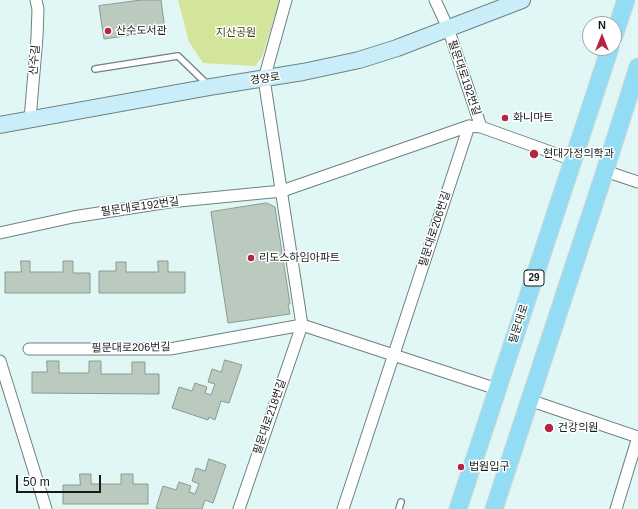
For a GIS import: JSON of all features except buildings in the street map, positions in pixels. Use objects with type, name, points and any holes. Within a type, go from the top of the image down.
[{"type":"main road","points":[[621,16],[626,0]]},
{"type":"main road","name":"필문대로","points":[[458,509],[607,56]]},
{"type":"main road","points":[[494,509],[606,171],[638,67]]},
{"type":"street","name":"산수길","points":[[30,119],[38,9],[36,0]]},
{"type":"street","points":[[286,0],[264,79],[302,325]]},
{"type":"street","name":"필문대로192번길","points":[[434,0],[448,28],[481,127]]},
{"type":"street","name":"경양로","points":[[0,125],[210,87],[303,72],[359,60],[397,48],[522,0]]},
{"type":"street","name":"필문대로192번길","points":[[0,233],[73,217],[161,203],[282,191],[470,126],[481,127],[573,160]]},
{"type":"street","name":"필문대로206번길","points":[[393,355],[470,126]]},
{"type":"street","points":[[606,171],[638,182]]},
{"type":"street","name":"필문대로206번길","points":[[29,349],[170,349],[302,325],[497,389]]},
{"type":"street","name":"필문대로218번길","points":[[239,509],[302,325]]},
{"type":"street","points":[[343,509],[393,355]]},
{"type":"street","points":[[0,361],[46,509]]},
{"type":"street","points":[[530,400],[638,437],[616,509]]},
{"type":"lane","points":[[95,69],[178,56],[210,87]]},
{"type":"lane","points":[[399,509],[401,502]]},
{"type":"green space","name":"지산공원","points":[[178,0],[280,0],[262,57],[255,66],[203,63],[189,42]]},
{"type":"place","name":"산수도서관","points":[[108,31]]},
{"type":"place","name":"화니마트","points":[[505,118]]},
{"type":"place","name":"현대가정의학과","points":[[534,154]]},
{"type":"place","name":"리도스하임아파트","points":[[251,258]]},
{"type":"place","name":"건강의원","points":[[549,428]]},
{"type":"place","name":"법원입구","points":[[461,467]]}]
